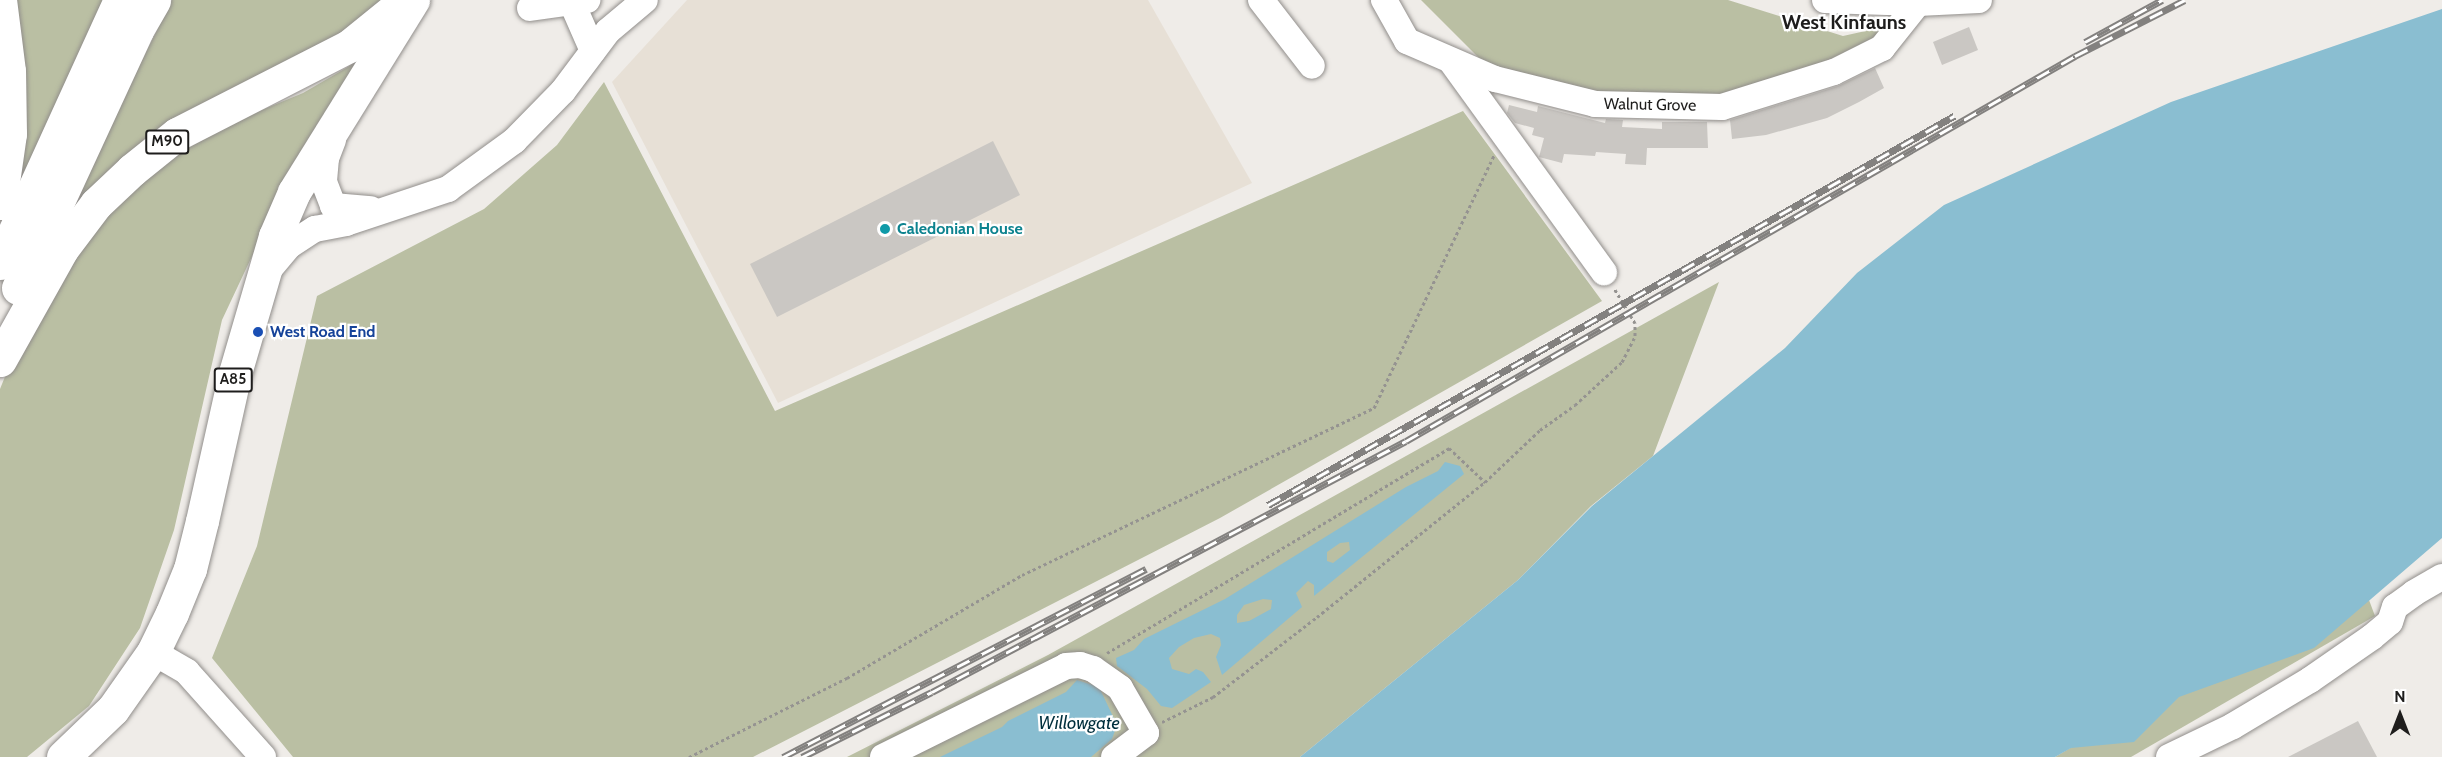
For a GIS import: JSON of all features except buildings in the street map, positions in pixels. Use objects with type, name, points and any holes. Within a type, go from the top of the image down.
[{"type":"highway","points":[[0,0],[9,70],[10,134],[0,203]]},
{"type":"highway","points":[[0,263],[120,0]]},
{"type":"highway","points":[[0,328],[137,30],[154,0]]},
{"type":"highway","name":"M90","points":[[0,360],[62,249],[96,204],[132,170],[177,134],[350,46],[404,0]]},
{"type":"highway","name":"A85","points":[[63,757],[113,709],[153,652],[190,569],[235,373],[275,236],[294,192],[413,0]]},
{"type":"street","points":[[261,279],[290,245],[315,230],[346,223],[400,203],[448,189],[514,141],[563,92],[608,31],[645,0]]},
{"type":"street","points":[[1261,0],[1312,66]]},
{"type":"street","name":"Walnut Grove","points":[[1384,0],[1407,41],[1495,79],[1595,104],[1722,106],[1834,72],[1882,48],[1918,3]]},
{"type":"street","points":[[1825,0],[1918,3],[1979,0]]},
{"type":"street","points":[[530,8],[580,2],[593,51]]},
{"type":"street","points":[[1450,60],[1604,272]]},
{"type":"street","points":[[343,114],[326,158],[324,182],[333,206],[368,209],[400,203]]},
{"type":"street","points":[[2169,757],[2233,726],[2310,680],[2373,637],[2390,622],[2395,607],[2442,577]]},
{"type":"street","points":[[153,652],[186,672],[263,757]]},
{"type":"street","points":[[883,757],[1066,666],[1085,666],[1093,669],[1120,688],[1146,733],[1114,757]]},
{"type":"path","points":[[689,757],[847,678],[1022,575],[1374,408],[1504,134]]},
{"type":"path","points":[[1146,733],[1172,716],[1213,698],[1485,482],[1540,430],[1575,405],[1622,362],[1635,336],[1635,323],[1604,272]]},
{"type":"path","points":[[1085,666],[1449,448],[1485,482]]},
{"type":"shaded area","points":[[687,0],[1148,0],[1252,183],[778,403],[612,82]]},
{"type":"green space","points":[[12,0],[109,0],[29,175],[17,183]]},
{"type":"green space","points":[[172,0],[399,0],[82,210],[80,196],[85,175]]},
{"type":"green space","points":[[1421,0],[1728,0],[1843,36],[1879,28],[1880,39],[1775,86],[1708,99],[1591,92],[1483,62]]},
{"type":"green space","points":[[353,64],[360,69],[270,218],[222,320],[174,530],[140,628],[89,706],[27,757],[0,757],[0,389],[23,332],[116,200],[174,157],[230,123],[303,93]]},
{"type":"green space","points":[[604,82],[775,411],[1463,111],[1602,301],[1220,518],[753,757],[293,757],[212,658],[257,546],[317,296],[484,209],[557,145]]},
{"type":"green space","points":[[1719,282],[1653,456],[1591,506],[1518,580],[1300,757],[847,757],[1048,655]]},
{"type":"green space","points":[[2360,576],[2375,616],[2131,757],[2055,757]]},
{"type":"water","points":[[2442,9],[2442,538],[2314,648],[2179,697],[2134,742],[2071,748],[2055,757],[1300,757],[1518,580],[1592,506],[1785,348],[1857,273],[1944,205],[2171,102]]},
{"type":"water","points":[[1445,462],[1460,466],[1464,474],[1314,596],[1314,585],[1308,581],[1296,593],[1302,607],[1222,675],[1216,657],[1221,645],[1220,638],[1211,634],[1194,638],[1179,647],[1169,658],[1172,669],[1189,674],[1196,669],[1203,672],[1211,682],[1172,708],[1161,706],[1147,689],[1117,666],[1116,658],[1134,650],[1144,639],[1225,599],[1406,487],[1438,471]],"holes":[[[1349,542],[1350,550],[1333,563],[1327,561],[1327,552],[1340,543]],[[1263,599],[1272,600],[1271,609],[1249,621],[1237,623],[1237,615],[1244,605]]]},
{"type":"water","name":"Willowgate","points":[[1077,680],[1099,687],[1117,725],[1112,739],[1091,757],[940,757],[1066,692]]},
{"type":"railway","points":[[2085,42],[2162,0]]},
{"type":"railway","points":[[802,757],[932,692],[1406,441],[2075,56],[2185,0]]},
{"type":"railway","points":[[1268,505],[1954,116]]},
{"type":"railway","points":[[783,757],[1146,569]]},
{"type":"place","name":"Caledonian House","points":[[885,229]]},
{"type":"place","name":"West Road End","points":[[258,332]]},
{"type":"district","name":"West Kinfauns","points":[[1844,22]]}]
